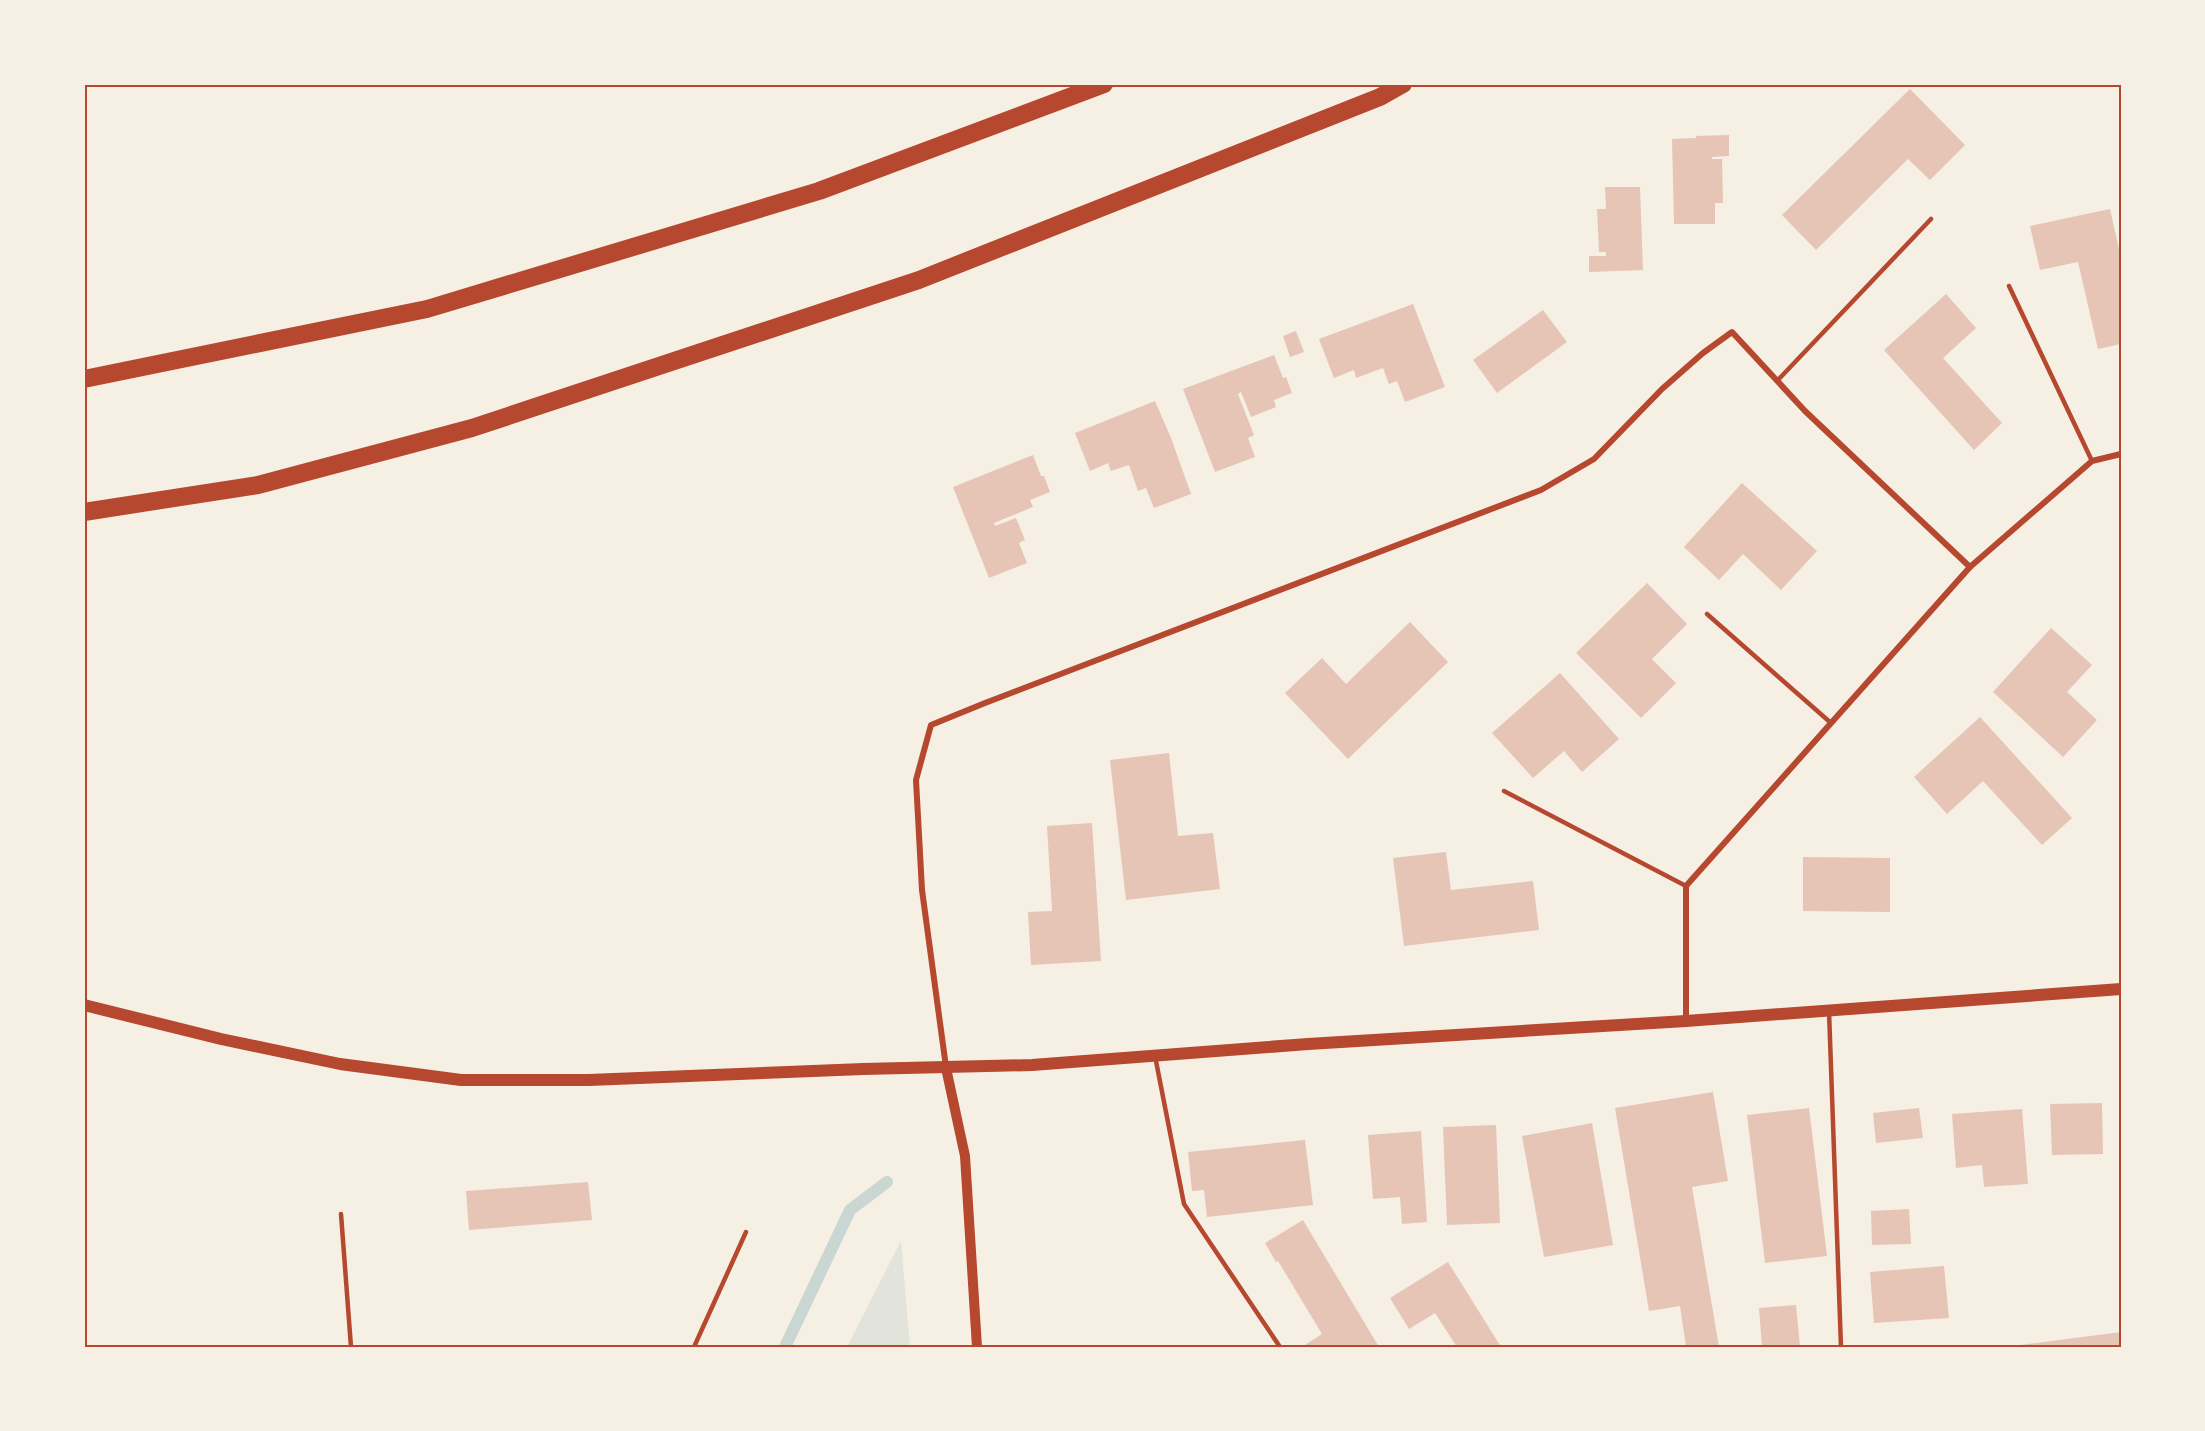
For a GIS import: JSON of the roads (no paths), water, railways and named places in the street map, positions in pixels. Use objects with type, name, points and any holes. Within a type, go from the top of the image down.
[{"type":"highway","points":[[84,379],[427,309],[819,191],[1104,84]]},
{"type":"highway","points":[[84,512],[258,485],[472,428],[919,280],[1380,97],[1403,84]]},
{"type":"main road","points":[[84,1005],[220,1039],[340,1064],[461,1080],[640,1079],[863,1069],[1032,1065],[2121,989]]},
{"type":"street","points":[[977,1347],[965,1156],[946,1068],[922,890],[916,780],[931,725],[1541,490],[1594,459],[1662,389],[1703,353],[1732,332],[1805,411],[1970,567]]},
{"type":"street","points":[[1686,1021],[1686,886],[1970,567],[2092,462],[2121,454]]},
{"type":"lane","points":[[1777,381],[1931,219]]},
{"type":"lane","points":[[2009,286],[2092,462]]},
{"type":"lane","points":[[1707,614],[1831,723]]},
{"type":"lane","points":[[1504,791],[1686,886]]},
{"type":"lane","points":[[1829,1010],[1841,1347]]},
{"type":"lane","points":[[1155,1056],[1184,1204],[1280,1347]]},
{"type":"lane","points":[[341,1214],[351,1347]]},
{"type":"lane","points":[[694,1347],[746,1232]]},
{"type":"waterway","points":[[785,1347],[850,1210],[887,1182]]}]
